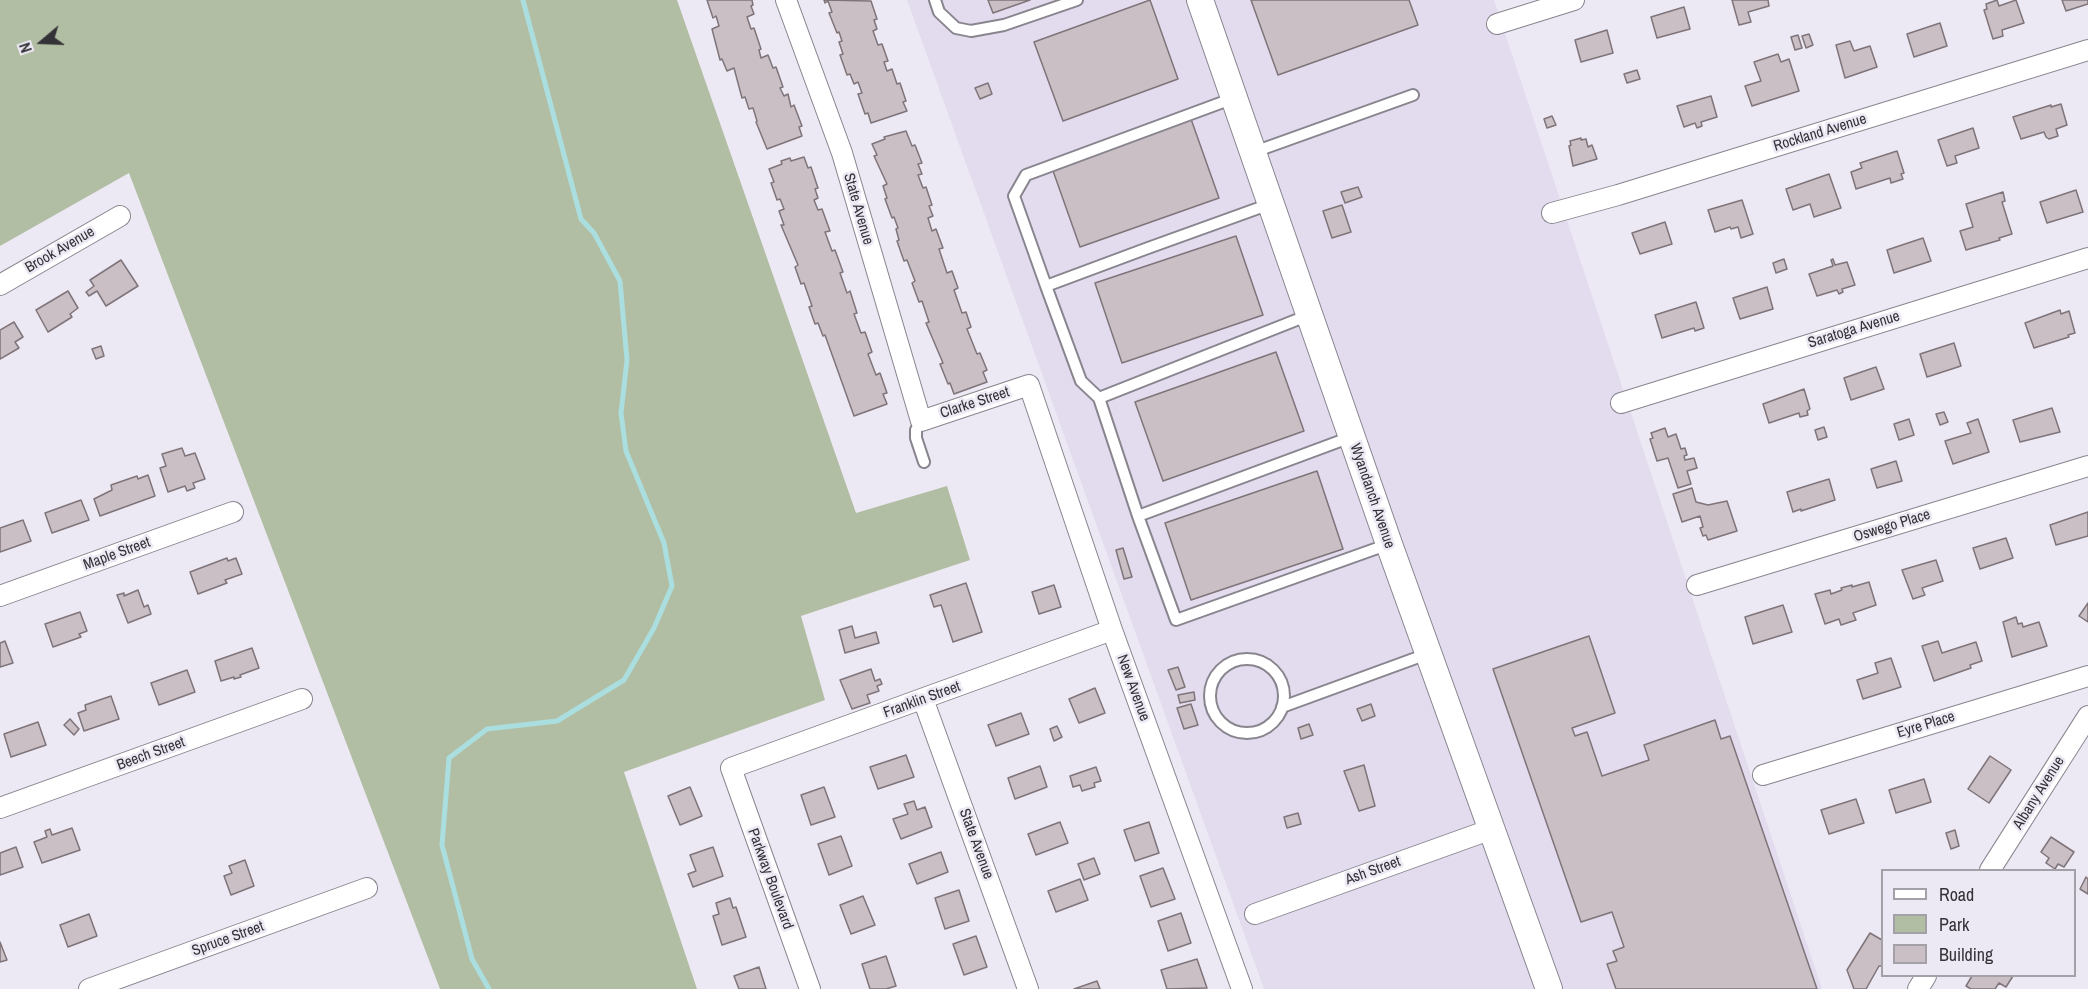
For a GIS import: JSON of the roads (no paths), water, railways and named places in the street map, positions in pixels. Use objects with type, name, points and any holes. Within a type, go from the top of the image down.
[{"type":"street","name":"State Avenue","points":[[786,0],[842,153],[921,421]]},
{"type":"street","name":"Wyandanch Avenue","points":[[1200,0],[1351,437],[1549,989]]},
{"type":"street","points":[[1497,24],[1574,0]]},
{"type":"street","name":"Rockland Avenue","points":[[1552,213],[1618,195],[2088,50]]},
{"type":"street","name":"Brook Avenue","points":[[0,285],[120,216]]},
{"type":"street","name":"Saratoga Avenue","points":[[1621,403],[2088,258]]},
{"type":"street","name":"Clarke Street","points":[[921,421],[1029,385]]},
{"type":"street","name":"New Avenue","points":[[1029,385],[1112,630],[1242,989]]},
{"type":"street","name":"Oswego Place","points":[[1697,585],[2088,466]]},
{"type":"street","name":"Maple Street","points":[[0,596],[233,512]]},
{"type":"street","name":"Franklin Street","points":[[731,768],[1112,630]]},
{"type":"street","name":"Eyre Place","points":[[1763,775],[2088,676]]},
{"type":"street","name":"Beech Street","points":[[0,808],[302,699]]},
{"type":"street","name":"State Avenue","points":[[923,699],[1028,989]]},
{"type":"street","name":"Albany Avenue","points":[[1991,869],[2088,716]]},
{"type":"street","name":"Parkway Boulevard","points":[[731,768],[810,989]]},
{"type":"street","name":"Ash Street","points":[[1255,914],[1492,829]]},
{"type":"street","name":"Spruce Street","points":[[89,989],[367,888]]},
{"type":"lane","points":[[934,0],[939,12],[956,28],[971,31],[1004,25],[1077,0]]},
{"type":"lane","points":[[1253,153],[1413,95]]},
{"type":"lane","points":[[1235,98],[1026,175],[1014,196],[1081,381],[1099,398],[1138,516],[1176,620],[1389,544]]},
{"type":"lane","points":[[1046,286],[1270,204]]},
{"type":"lane","points":[[1099,398],[1309,315]]},
{"type":"lane","points":[[921,421],[915,438],[924,462]]},
{"type":"lane","points":[[1138,516],[1351,437]]},
{"type":"lane","points":[[1282,707],[1284,696],[1277,674],[1268,665],[1256,660],[1244,658],[1231,662],[1220,669],[1213,680],[1210,705],[1216,717],[1235,732],[1247,734],[1258,732],[1269,726],[1277,718],[1282,707],[1428,654]]},
{"type":"waterway","points":[[489,989],[472,959],[442,845],[449,758],[487,729],[557,721],[624,680],[654,628],[672,586],[664,543],[626,451],[621,413],[627,360],[620,281],[594,233],[581,219],[523,0]]}]
